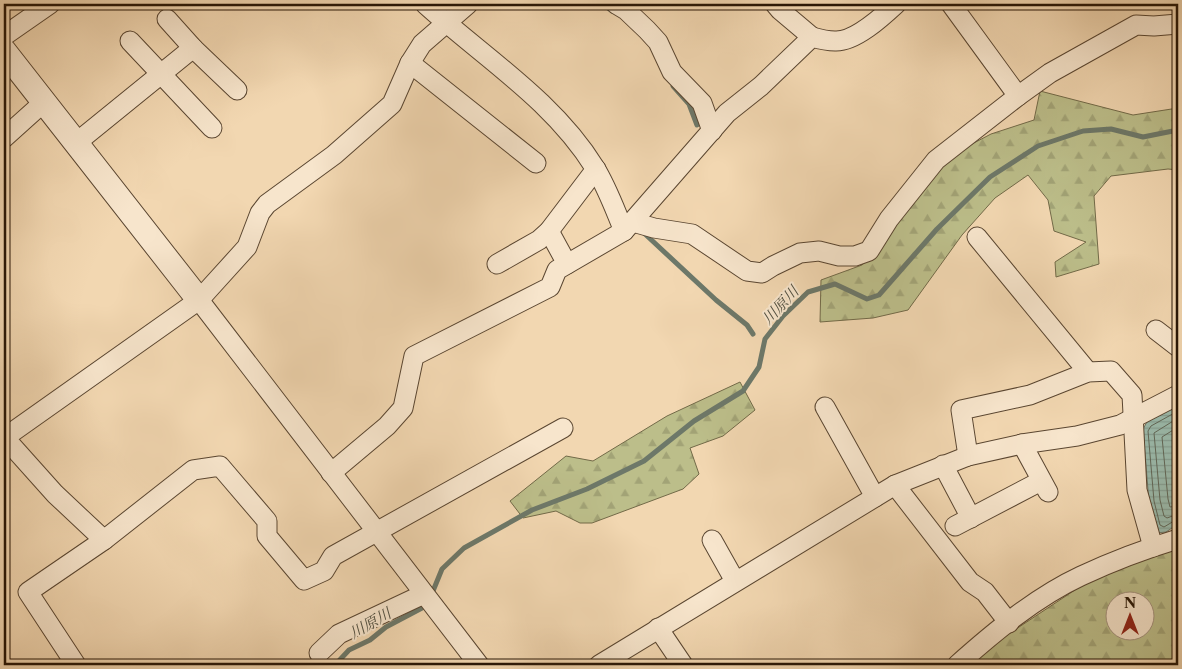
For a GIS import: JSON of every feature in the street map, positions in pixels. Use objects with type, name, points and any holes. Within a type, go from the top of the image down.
[{"type":"street","points":[[4,36],[50,4]]},
{"type":"street","points":[[425,4],[446,24],[541,102],[566,129],[596,169],[628,226]]},
{"type":"street","points":[[104,540],[55,494],[4,437],[199,300],[247,247],[260,213],[267,204],[334,154],[392,104],[410,63],[422,44],[468,4]]},
{"type":"street","points":[[616,4],[647,30],[658,42],[672,72],[702,103],[712,131]]},
{"type":"street","points":[[775,4],[812,37],[836,42],[853,37],[886,14],[896,4]]},
{"type":"street","points":[[951,4],[1018,96]]},
{"type":"street","points":[[166,19],[236,90]]},
{"type":"street","points":[[628,226],[692,234],[747,271],[762,273],[800,253],[819,251],[839,256],[855,256],[869,251],[889,219],[936,160],[1018,96],[1050,73],[1136,25],[1178,24]]},
{"type":"street","points":[[331,473],[387,426],[403,408],[414,356],[550,287],[557,270],[628,226],[727,113],[761,86],[812,37]]},
{"type":"street","points":[[130,41],[212,128]]},
{"type":"street","points":[[76,143],[193,48]]},
{"type":"street","points":[[4,50],[199,300],[479,665]]},
{"type":"street","points":[[410,63],[536,163]]},
{"type":"street","points":[[4,138],[44,102]]},
{"type":"street","points":[[497,264],[539,240],[549,231],[584,182],[596,169]]},
{"type":"street","points":[[549,231],[567,264]]},
{"type":"street","points":[[977,237],[1088,372]]},
{"type":"street","points":[[1156,330],[1178,347]]},
{"type":"street","points":[[968,456],[961,410],[1030,395],[1088,372],[1110,371],[1132,395],[1137,490],[1153,547]]},
{"type":"street","points":[[599,665],[895,485],[968,456],[1022,444],[1077,436],[1120,425],[1178,395]]},
{"type":"street","points":[[826,407],[875,497]]},
{"type":"street","points":[[76,665],[28,592],[104,540],[193,470],[220,466],[267,521],[267,536],[304,580],[324,570],[334,556],[563,428]]},
{"type":"street","points":[[943,465],[963,522],[1044,486],[1022,444]]},
{"type":"street","points":[[895,485],[970,582],[985,592],[1008,623]]},
{"type":"street","points":[[957,665],[989,636],[1050,593],[1080,576],[1178,539]]},
{"type":"street","points":[[712,540],[735,581]]},
{"type":"street","points":[[319,653],[339,634],[424,594]]},
{"type":"street","points":[[658,628],[684,665]]},
{"type":"green space","points":[[1040,91],[1133,115],[1178,108],[1178,170],[1168,169],[1111,176],[1094,196],[1099,264],[1056,277],[1055,262],[1086,242],[1054,231],[1048,200],[1028,175],[995,198],[962,235],[908,310],[873,318],[820,322],[821,280],[862,265],[881,247],[917,192],[949,156],[991,134],[1034,120]]},
{"type":"green space","points":[[740,382],[755,410],[723,436],[690,448],[699,474],[683,489],[592,523],[580,523],[556,511],[523,518],[510,501],[566,456],[593,461],[667,416]]},
{"type":"green space","points":[[1171,541],[1178,552],[1178,665],[972,665],[995,643],[1096,576]]},
{"type":"water","points":[[1178,405],[1178,524],[1166,532],[1156,533],[1149,502],[1143,429],[1147,422]]},
{"type":"waterway","points":[[603,4],[612,11]]},
{"type":"waterway","points":[[673,86],[689,104],[697,125]]},
{"type":"waterway","name":"川原川","points":[[433,591],[442,569],[464,548],[532,510],[587,489],[644,461],[694,421],[743,391],[759,367],[765,339],[783,316],[808,292],[835,284],[867,299],[879,295],[937,229],[990,177],[1038,146],[1083,131],[1111,129],[1143,137],[1178,130]]},
{"type":"waterway","points":[[645,234],[716,300],[747,325],[753,334]]},
{"type":"waterway","name":"川原川","points":[[335,665],[349,650],[370,640],[386,627],[422,608]]}]
